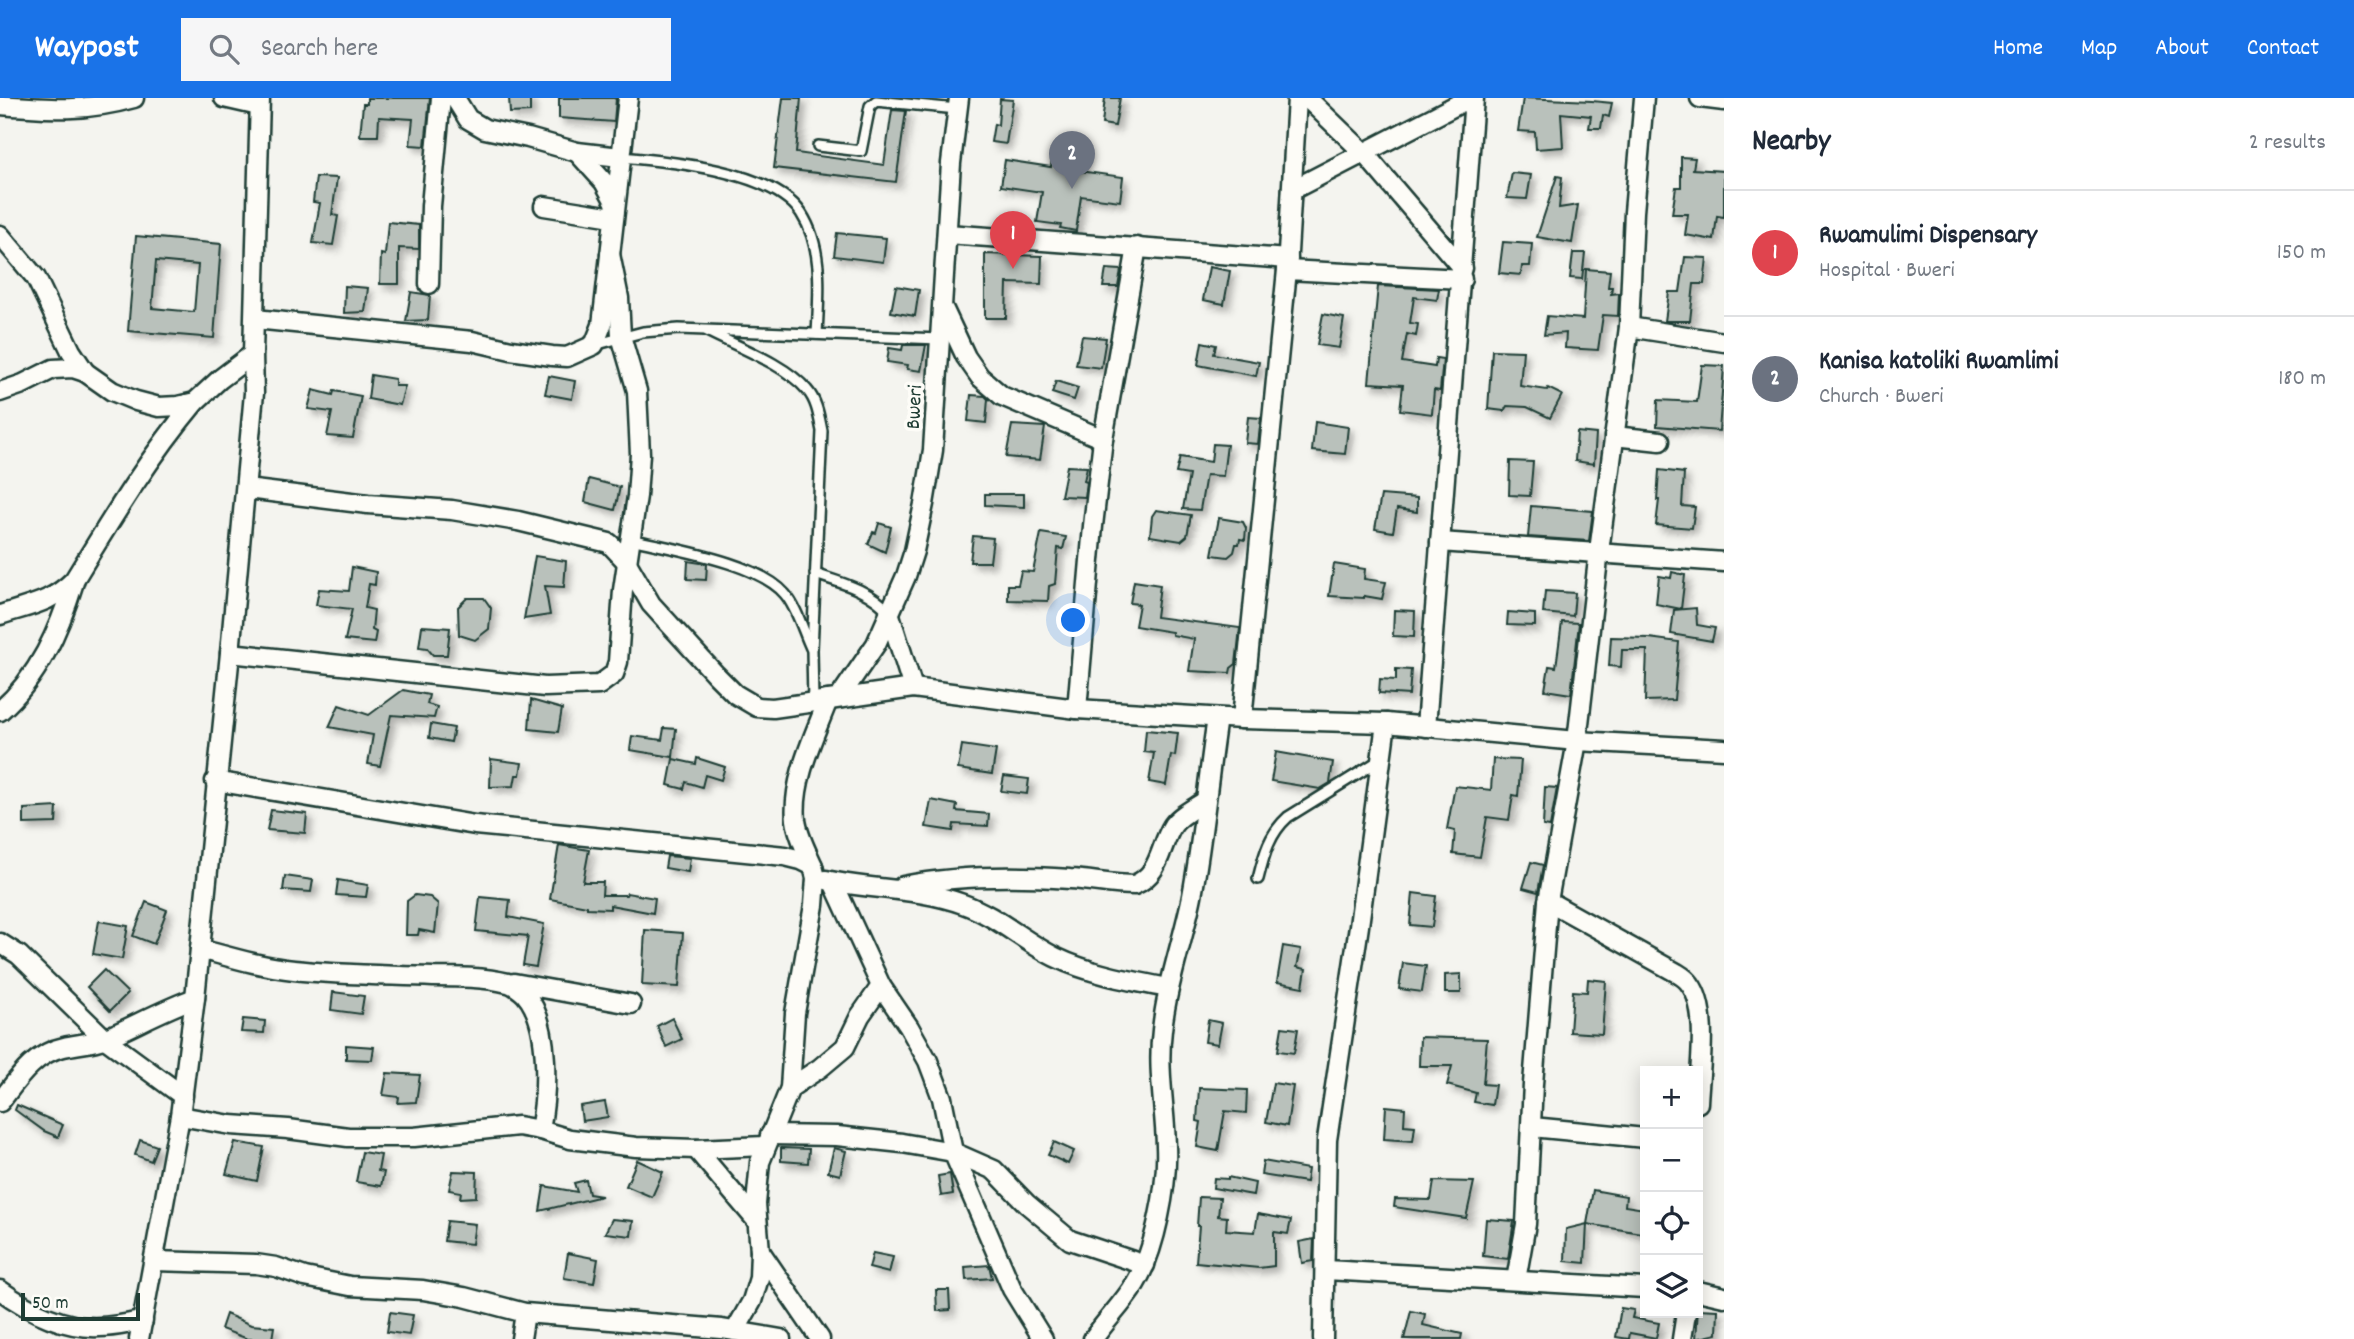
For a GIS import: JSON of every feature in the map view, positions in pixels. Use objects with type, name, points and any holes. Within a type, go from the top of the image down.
[{"type":"street","points":[[0,105],[81,110],[134,98]]},
{"type":"street","points":[[0,1290],[36,1313],[57,1321],[81,1327],[141,1330],[180,1116],[195,998],[254,393],[260,102],[224,98]]},
{"type":"street","points":[[429,284],[431,206],[441,98]]},
{"type":"street","points":[[455,98],[461,111],[475,125],[578,152],[620,157]]},
{"type":"street","points":[[255,319],[472,341],[552,356],[567,357],[594,345],[602,325],[628,98]]},
{"type":"street","points":[[1241,719],[1288,264],[1297,98]]},
{"type":"street","points":[[1307,98],[1364,153],[1462,274]]},
{"type":"street","points":[[1292,190],[1472,98]]},
{"type":"street","points":[[1426,727],[1462,274],[1472,98]]},
{"type":"street","points":[[1517,1280],[1526,1224],[1533,1084],[1548,901],[1577,741],[1629,327],[1634,212],[1644,98]]},
{"type":"street","points":[[1700,98],[1724,101]]},
{"type":"street","name":"Bweri","points":[[958,104],[933,450],[914,551],[906,576],[876,643],[827,700],[802,775],[796,802],[796,822],[821,875],[881,986],[928,1061],[942,1098],[953,1152],[1012,1289],[1043,1339]]},
{"type":"street","points":[[578,152],[604,182],[614,210]]},
{"type":"street","points":[[544,206],[614,210]]},
{"type":"street","points":[[947,234],[1137,247],[1288,264],[1462,274]]},
{"type":"street","points":[[0,235],[36,278],[71,351],[85,372]]},
{"type":"street","points":[[1077,709],[1103,439],[1137,247]]},
{"type":"street","points":[[230,653],[545,687],[599,685],[614,674],[618,662],[626,561],[631,539],[640,454],[637,391],[621,336],[619,298],[610,254]]},
{"type":"street","points":[[942,307],[966,356],[980,377],[1002,396],[1103,439]]},
{"type":"street","points":[[1629,327],[1724,342]]},
{"type":"street","points":[[0,615],[62,593],[74,580],[167,436],[195,402],[253,354]]},
{"type":"street","points":[[0,392],[53,369],[73,368],[85,372],[112,391],[136,401],[159,407],[195,402]]},
{"type":"street","points":[[1614,436],[1660,441]]},
{"type":"street","points":[[246,489],[368,504],[452,510],[518,521],[609,543],[626,561],[651,604],[687,644],[735,694],[757,707],[773,708],[912,688],[1077,709],[1217,718],[1386,723],[1577,741],[1724,749]]},
{"type":"street","points":[[1440,542],[1599,551],[1724,562]]},
{"type":"street","points":[[0,711],[18,693],[38,666],[60,621],[74,580]]},
{"type":"street","points":[[889,612],[912,688]]},
{"type":"street","points":[[1093,1339],[1129,1292],[1145,1265],[1154,1238],[1165,1170],[1165,1127],[1159,1064],[1168,989],[1192,897],[1217,718]]},
{"type":"street","points":[[1323,1339],[1327,1140],[1386,723]]},
{"type":"street","points":[[215,781],[475,825],[785,856],[801,860],[821,875],[961,903],[997,920],[1055,957],[1132,982],[1168,989]]},
{"type":"street","points":[[890,889],[928,881],[979,877],[1071,879],[1134,885],[1143,881],[1154,868],[1175,823],[1205,801]]},
{"type":"street","points":[[735,1331],[759,1278],[760,1251],[755,1220],[759,1171],[768,1140],[790,1088],[795,1013],[821,875]]},
{"type":"street","points":[[1548,901],[1689,982],[1697,995],[1701,1018],[1699,1066]]},
{"type":"street","points":[[0,943],[38,972],[104,1038],[183,1096]]},
{"type":"street","points":[[200,949],[291,970],[373,976],[460,977],[631,1004]]},
{"type":"street","points":[[511,983],[526,995],[542,1036],[546,1064],[540,1130]]},
{"type":"street","points":[[790,1088],[845,1047],[860,1016],[881,986]]},
{"type":"street","points":[[0,1102],[25,1069],[46,1054],[104,1038],[144,1018],[195,998]]},
{"type":"street","points":[[180,1116],[231,1125],[288,1129],[348,1138],[414,1137],[518,1126],[598,1143],[696,1149],[768,1140],[837,1136],[902,1143],[953,1152],[993,1170],[1070,1240],[1145,1265]]},
{"type":"street","points":[[1532,1127],[1640,1138]]},
{"type":"street","points":[[696,1149],[755,1220]]},
{"type":"street","points":[[760,1251],[820,1339]]},
{"type":"street","points":[[154,1261],[256,1264],[350,1286],[412,1289],[464,1297],[524,1313],[735,1331],[781,1339]]},
{"type":"street","points":[[1326,1270],[1640,1288]]},
{"type":"street","points":[[1703,1292],[1724,1297]]},
{"type":"street","points":[[521,1339],[524,1313]]},
{"type":"street","points":[[1682,1339],[1685,1318]]},
{"type":"lane","points":[[818,146],[861,151],[870,106],[876,101],[958,104]]},
{"type":"lane","points":[[620,157],[697,166],[754,181],[784,196],[800,212],[809,230],[816,255],[820,285],[817,334]]},
{"type":"lane","points":[[594,345],[621,336],[662,330],[940,339]]},
{"type":"lane","points":[[707,331],[786,371],[808,390],[816,405],[822,431],[812,650]]},
{"type":"lane","points":[[631,539],[715,559],[752,572],[775,585],[786,595],[812,650],[827,700]]},
{"type":"lane","points":[[815,574],[864,592],[889,612]]},
{"type":"lane","points":[[1258,879],[1267,847],[1279,826],[1288,817],[1381,759]]},
{"type":"building","points":[[367,98],[430,98],[425,146],[410,145],[413,119],[379,117],[378,136],[360,136],[363,104],[367,104]]},
{"type":"building","points":[[509,98],[530,98],[530,112],[510,113]]},
{"type":"building","points":[[559,98],[614,98],[614,122],[559,118]]},
{"type":"building","points":[[783,98],[801,98],[796,153],[884,165],[892,110],[906,111],[896,182],[774,168]]},
{"type":"building","points":[[1105,98],[1120,98],[1115,126],[1102,124]]},
{"type":"building","points":[[1523,98],[1612,103],[1609,117],[1603,115],[1601,128],[1589,128],[1591,116],[1561,113],[1563,147],[1536,149],[1535,132],[1518,131]]},
{"type":"building","points":[[1000,99],[1013,100],[1006,144],[991,142],[994,124],[998,125]]},
{"type":"building","points":[[1053,149],[1081,153],[1079,171],[1123,177],[1120,201],[1081,196],[1076,231],[1060,228],[1061,225],[1037,222],[1042,192],[1001,186],[1005,160],[1051,167]]},
{"type":"building","points":[[1681,157],[1695,158],[1693,169],[1724,171],[1724,217],[1717,216],[1714,240],[1685,235],[1688,214],[1672,214],[1676,187],[1681,187]]},
{"type":"building","points":[[1512,173],[1531,175],[1527,199],[1507,198]]},
{"type":"building","points":[[1557,176],[1562,177],[1559,208],[1578,205],[1572,243],[1537,237]]},
{"type":"building","points":[[316,177],[337,178],[332,215],[338,216],[333,245],[313,243],[320,203],[313,202]]},
{"type":"building","points":[[388,222],[419,225],[419,249],[399,248],[399,284],[380,284],[381,254],[385,255]]},
{"type":"building","points":[[837,233],[886,238],[883,262],[834,256]]},
{"type":"building","points":[[136,236],[221,244],[214,338],[128,331]],"holes":[[[156,261],[198,265],[194,312],[152,308]]]},
{"type":"building","points":[[1503,242],[1532,244],[1530,266],[1522,266],[1521,275],[1499,273]]},
{"type":"building","points":[[1573,253],[1585,253],[1582,279],[1570,278]]},
{"type":"building","points":[[985,254],[1042,256],[1041,284],[1007,283],[1006,318],[985,318]]},
{"type":"building","points":[[1685,257],[1707,258],[1704,284],[1694,284],[1690,321],[1665,321],[1669,292],[1680,292]]},
{"type":"building","points":[[1209,267],[1230,271],[1224,304],[1203,300]]},
{"type":"building","points":[[1106,269],[1121,270],[1118,287],[1103,287]]},
{"type":"building","points":[[1586,269],[1610,271],[1608,287],[1612,287],[1611,294],[1619,293],[1618,316],[1603,315],[1598,350],[1565,348],[1566,333],[1544,335],[1547,316],[1583,319]]},
{"type":"building","points":[[345,286],[368,288],[365,312],[344,313]]},
{"type":"building","points":[[896,286],[919,290],[915,316],[891,312]]},
{"type":"building","points":[[1378,286],[1439,289],[1437,300],[1414,297],[1410,323],[1418,324],[1416,336],[1407,334],[1402,362],[1435,367],[1436,358],[1443,359],[1440,391],[1434,390],[1432,414],[1400,410],[1403,385],[1369,383]]},
{"type":"building","points":[[411,292],[430,295],[428,320],[406,321]]},
{"type":"building","points":[[1323,314],[1344,318],[1339,348],[1317,345]]},
{"type":"building","points":[[1082,336],[1106,338],[1101,368],[1076,365]]},
{"type":"building","points":[[1202,342],[1216,345],[1214,354],[1259,362],[1256,376],[1198,365]]},
{"type":"building","points":[[903,345],[926,345],[921,371],[907,369],[908,365],[887,362],[889,348],[902,350]]},
{"type":"building","points":[[1492,350],[1523,351],[1520,386],[1548,388],[1562,395],[1550,418],[1527,407],[1507,406],[1504,411],[1488,409]]},
{"type":"building","points":[[1702,365],[1724,366],[1719,431],[1657,426],[1658,400],[1697,402]]},
{"type":"building","points":[[371,375],[395,379],[395,386],[405,386],[400,405],[368,399]]},
{"type":"building","points":[[549,376],[575,381],[572,399],[545,394]]},
{"type":"building","points":[[1056,381],[1078,388],[1074,400],[1052,393]]},
{"type":"building","points":[[313,390],[333,395],[334,391],[361,396],[353,438],[327,436],[332,412],[308,409]]},
{"type":"building","points":[[971,395],[985,396],[988,399],[986,423],[968,421]]},
{"type":"building","points":[[1248,417],[1261,418],[1258,444],[1245,443]]},
{"type":"building","points":[[1315,422],[1348,427],[1345,454],[1312,451]]},
{"type":"building","points":[[1012,425],[1045,427],[1040,460],[1006,457]]},
{"type":"building","points":[[1577,432],[1596,434],[1594,464],[1575,461]]},
{"type":"building","points":[[1213,444],[1227,445],[1223,476],[1206,475],[1200,510],[1183,509],[1189,475],[1176,473],[1180,457],[1211,462]]},
{"type":"building","points":[[1510,461],[1533,462],[1530,496],[1509,495]]},
{"type":"building","points":[[1067,466],[1087,467],[1085,497],[1061,496]]},
{"type":"building","points":[[1659,470],[1684,473],[1682,506],[1695,507],[1692,528],[1656,525]]},
{"type":"building","points":[[589,479],[620,487],[615,510],[585,502]]},
{"type":"building","points":[[985,494],[1024,494],[1024,507],[985,505]]},
{"type":"building","points":[[1381,495],[1417,498],[1417,512],[1397,509],[1393,532],[1375,529]]},
{"type":"building","points":[[1531,506],[1593,511],[1589,541],[1528,537]]},
{"type":"building","points":[[1156,510],[1191,515],[1187,536],[1181,541],[1150,536],[1152,516]]},
{"type":"building","points":[[1219,518],[1243,522],[1246,528],[1245,540],[1240,539],[1234,552],[1228,557],[1212,555]]},
{"type":"building","points":[[879,523],[891,527],[885,552],[868,544]]},
{"type":"building","points":[[1041,533],[1066,537],[1063,549],[1058,548],[1055,584],[1049,586],[1048,601],[1008,600],[1008,585],[1018,585],[1021,571],[1033,572]]},
{"type":"building","points":[[973,536],[993,538],[990,562],[970,562]]},
{"type":"building","points":[[535,556],[566,561],[564,587],[545,586],[550,615],[524,619]]},
{"type":"building","points":[[688,561],[707,564],[706,580],[687,579]]},
{"type":"building","points":[[1334,564],[1365,569],[1364,579],[1386,582],[1382,599],[1329,596]]},
{"type":"building","points":[[352,567],[376,572],[375,585],[369,584],[365,608],[374,610],[374,643],[345,640],[352,609],[316,605],[319,589],[349,591]]},
{"type":"building","points":[[1672,572],[1685,575],[1681,609],[1656,604],[1659,576],[1671,578]]},
{"type":"building","points":[[1134,581],[1160,585],[1156,617],[1240,628],[1236,664],[1230,673],[1189,671],[1194,639],[1172,635],[1172,632],[1135,626],[1139,604],[1130,603]]},
{"type":"building","points":[[1545,591],[1575,593],[1573,616],[1543,613]]},
{"type":"building","points":[[467,598],[484,598],[491,608],[489,629],[475,640],[459,635],[458,607]]},
{"type":"building","points":[[1696,608],[1697,625],[1715,628],[1712,641],[1671,634],[1674,610]]},
{"type":"building","points":[[1394,610],[1415,611],[1414,637],[1393,636]]},
{"type":"building","points":[[1508,612],[1535,614],[1535,626],[1507,625]]},
{"type":"building","points":[[1562,622],[1579,623],[1571,694],[1545,690],[1549,666],[1556,667]]},
{"type":"building","points":[[422,626],[450,628],[447,655],[433,655],[427,648],[419,647]]},
{"type":"building","points":[[1611,637],[1679,642],[1674,700],[1645,701],[1647,650],[1622,650],[1621,667],[1609,666]]},
{"type":"building","points":[[1396,669],[1411,670],[1409,695],[1379,693],[1380,679],[1396,680]]},
{"type":"building","points":[[403,690],[429,695],[427,704],[437,707],[434,718],[391,715],[380,766],[368,764],[373,735],[329,727],[339,705],[369,715]]},
{"type":"building","points":[[531,700],[562,709],[558,732],[529,729]]},
{"type":"building","points":[[431,724],[454,728],[451,742],[429,738]]},
{"type":"building","points":[[664,728],[676,729],[673,757],[630,750],[632,736],[662,740]]},
{"type":"building","points":[[1146,730],[1178,733],[1175,756],[1171,755],[1166,785],[1149,782],[1154,753],[1144,752]]},
{"type":"building","points":[[962,745],[996,750],[992,774],[958,769]]},
{"type":"building","points":[[1276,752],[1333,762],[1330,783],[1320,789],[1271,781]]},
{"type":"building","points":[[697,758],[725,767],[721,780],[705,775],[702,787],[686,782],[684,789],[668,785],[673,759],[696,764]]},
{"type":"building","points":[[491,759],[522,763],[514,786],[490,787]]},
{"type":"building","points":[[1493,759],[1521,760],[1518,796],[1513,795],[1509,820],[1487,817],[1480,857],[1453,854],[1455,831],[1447,829],[1455,786],[1491,790]]},
{"type":"building","points":[[1004,776],[1029,779],[1027,794],[1001,791]]},
{"type":"building","points":[[1545,787],[1557,788],[1550,827],[1543,826]]},
{"type":"building","points":[[931,800],[957,805],[956,811],[989,814],[988,826],[954,824],[953,831],[926,827]]},
{"type":"building","points":[[57,807],[56,823],[24,824],[24,809]]},
{"type":"building","points":[[271,810],[307,814],[305,833],[267,830]]},
{"type":"building","points":[[559,845],[589,850],[583,882],[603,882],[602,895],[627,893],[655,898],[653,913],[610,905],[610,909],[587,908],[550,899]]},
{"type":"building","points":[[667,856],[690,858],[688,872],[665,868]]},
{"type":"building","points":[[1531,862],[1543,865],[1538,892],[1523,888]]},
{"type":"building","points":[[285,876],[313,880],[311,892],[283,890]]},
{"type":"building","points":[[338,880],[368,885],[366,897],[336,895]]},
{"type":"building","points":[[1413,893],[1436,896],[1432,927],[1410,925]]},
{"type":"building","points":[[415,895],[430,897],[438,904],[435,933],[419,930],[418,935],[406,935],[407,901]]},
{"type":"building","points":[[480,897],[510,900],[508,917],[544,924],[536,967],[523,965],[528,936],[476,931]]},
{"type":"building","points":[[146,902],[167,910],[154,944],[133,936]]},
{"type":"building","points":[[99,921],[128,926],[122,959],[93,954]]},
{"type":"building","points":[[645,930],[683,933],[679,987],[642,985]]},
{"type":"building","points":[[1283,946],[1301,949],[1297,967],[1306,969],[1303,987],[1277,982]]},
{"type":"building","points":[[1403,963],[1426,966],[1422,992],[1399,989]]},
{"type":"building","points":[[104,970],[128,993],[110,1011],[87,987]]},
{"type":"building","points":[[1461,974],[1461,993],[1445,993],[1445,975]]},
{"type":"building","points":[[1588,979],[1606,981],[1602,1034],[1570,1032],[1573,991],[1587,992]]},
{"type":"building","points":[[333,992],[364,996],[361,1014],[331,1010]]},
{"type":"building","points":[[672,1018],[682,1039],[666,1047],[657,1026]]},
{"type":"building","points":[[243,1019],[265,1021],[264,1033],[241,1032]]},
{"type":"building","points":[[1208,1020],[1222,1023],[1218,1044],[1205,1042]]},
{"type":"building","points":[[1282,1027],[1298,1029],[1294,1053],[1278,1051]]},
{"type":"building","points":[[1420,1037],[1487,1039],[1483,1084],[1495,1085],[1492,1105],[1474,1102],[1476,1093],[1447,1085],[1452,1066],[1419,1066]]},
{"type":"building","points":[[346,1045],[374,1047],[372,1060],[346,1059]]},
{"type":"building","points":[[387,1073],[420,1075],[416,1102],[398,1103],[399,1097],[383,1095]]},
{"type":"building","points":[[1273,1083],[1293,1086],[1287,1126],[1266,1122]]},
{"type":"building","points":[[1199,1088],[1247,1090],[1246,1113],[1225,1111],[1218,1151],[1197,1147],[1201,1122],[1197,1121]]},
{"type":"building","points":[[605,1102],[608,1117],[582,1121],[580,1106]]},
{"type":"building","points":[[17,1105],[63,1125],[58,1137],[44,1131],[15,1110]]},
{"type":"building","points":[[1386,1106],[1405,1108],[1404,1125],[1415,1126],[1413,1141],[1384,1139]]},
{"type":"building","points":[[140,1140],[157,1146],[151,1161],[135,1155]]},
{"type":"building","points":[[235,1142],[264,1147],[257,1181],[226,1174]]},
{"type":"building","points":[[1054,1142],[1074,1151],[1068,1164],[1048,1155]]},
{"type":"building","points":[[781,1148],[809,1149],[808,1163],[781,1161]]},
{"type":"building","points":[[834,1148],[846,1151],[840,1175],[828,1172]]},
{"type":"building","points":[[362,1152],[381,1155],[378,1171],[384,1172],[381,1186],[356,1182]]},
{"type":"building","points":[[637,1160],[663,1172],[652,1197],[626,1186]]},
{"type":"building","points":[[1263,1161],[1308,1169],[1306,1182],[1261,1175]]},
{"type":"building","points":[[453,1171],[477,1172],[476,1197],[460,1198],[461,1192],[449,1190]]},
{"type":"building","points":[[950,1174],[953,1194],[941,1196],[938,1176]]},
{"type":"building","points":[[1228,1177],[1255,1183],[1253,1195],[1213,1188],[1214,1178]]},
{"type":"building","points":[[586,1180],[589,1194],[602,1196],[540,1211],[544,1186],[577,1192],[574,1183]]},
{"type":"building","points":[[1434,1181],[1474,1182],[1466,1218],[1394,1207],[1395,1199],[1431,1200]]},
{"type":"building","points":[[1593,1190],[1626,1196],[1625,1206],[1640,1208],[1640,1233],[1587,1224]]},
{"type":"building","points":[[1199,1197],[1220,1198],[1218,1216],[1227,1217],[1226,1230],[1255,1232],[1258,1214],[1291,1220],[1288,1234],[1274,1232],[1274,1266],[1259,1268],[1196,1262]]},
{"type":"building","points":[[612,1219],[633,1221],[631,1236],[605,1233]]},
{"type":"building","points":[[1486,1219],[1514,1221],[1508,1259],[1483,1256]]},
{"type":"building","points":[[447,1221],[475,1224],[472,1244],[444,1241]]},
{"type":"building","points":[[1587,1224],[1585,1263],[1565,1261],[1566,1229]]},
{"type":"building","points":[[1314,1239],[1313,1261],[1302,1263],[1299,1242]]},
{"type":"building","points":[[568,1253],[598,1259],[594,1283],[564,1278]]},
{"type":"building","points":[[873,1253],[893,1257],[889,1273],[869,1268]]},
{"type":"building","points":[[989,1265],[992,1278],[966,1280],[965,1267]]},
{"type":"building","points":[[936,1290],[949,1290],[950,1310],[937,1311]]},
{"type":"building","points":[[1621,1308],[1634,1310],[1632,1318],[1659,1323],[1656,1338],[1630,1333],[1629,1339],[1616,1337]]},
{"type":"building","points":[[1703,1309],[1718,1310],[1717,1334],[1696,1339],[1697,1318],[1703,1318]]},
{"type":"building","points":[[1411,1311],[1425,1314],[1423,1325],[1462,1334],[1461,1339],[1404,1339]]},
{"type":"building","points":[[390,1312],[413,1315],[409,1335],[387,1332]]},
{"type":"building","points":[[226,1314],[251,1325],[274,1327],[272,1339],[248,1339],[221,1329]]},
{"type":"place","name":"Kanisa katoliki Rwamlimi","points":[[1072,189]]},
{"type":"place","name":"Rwamulimi Dispensary","points":[[1013,269]]}]
